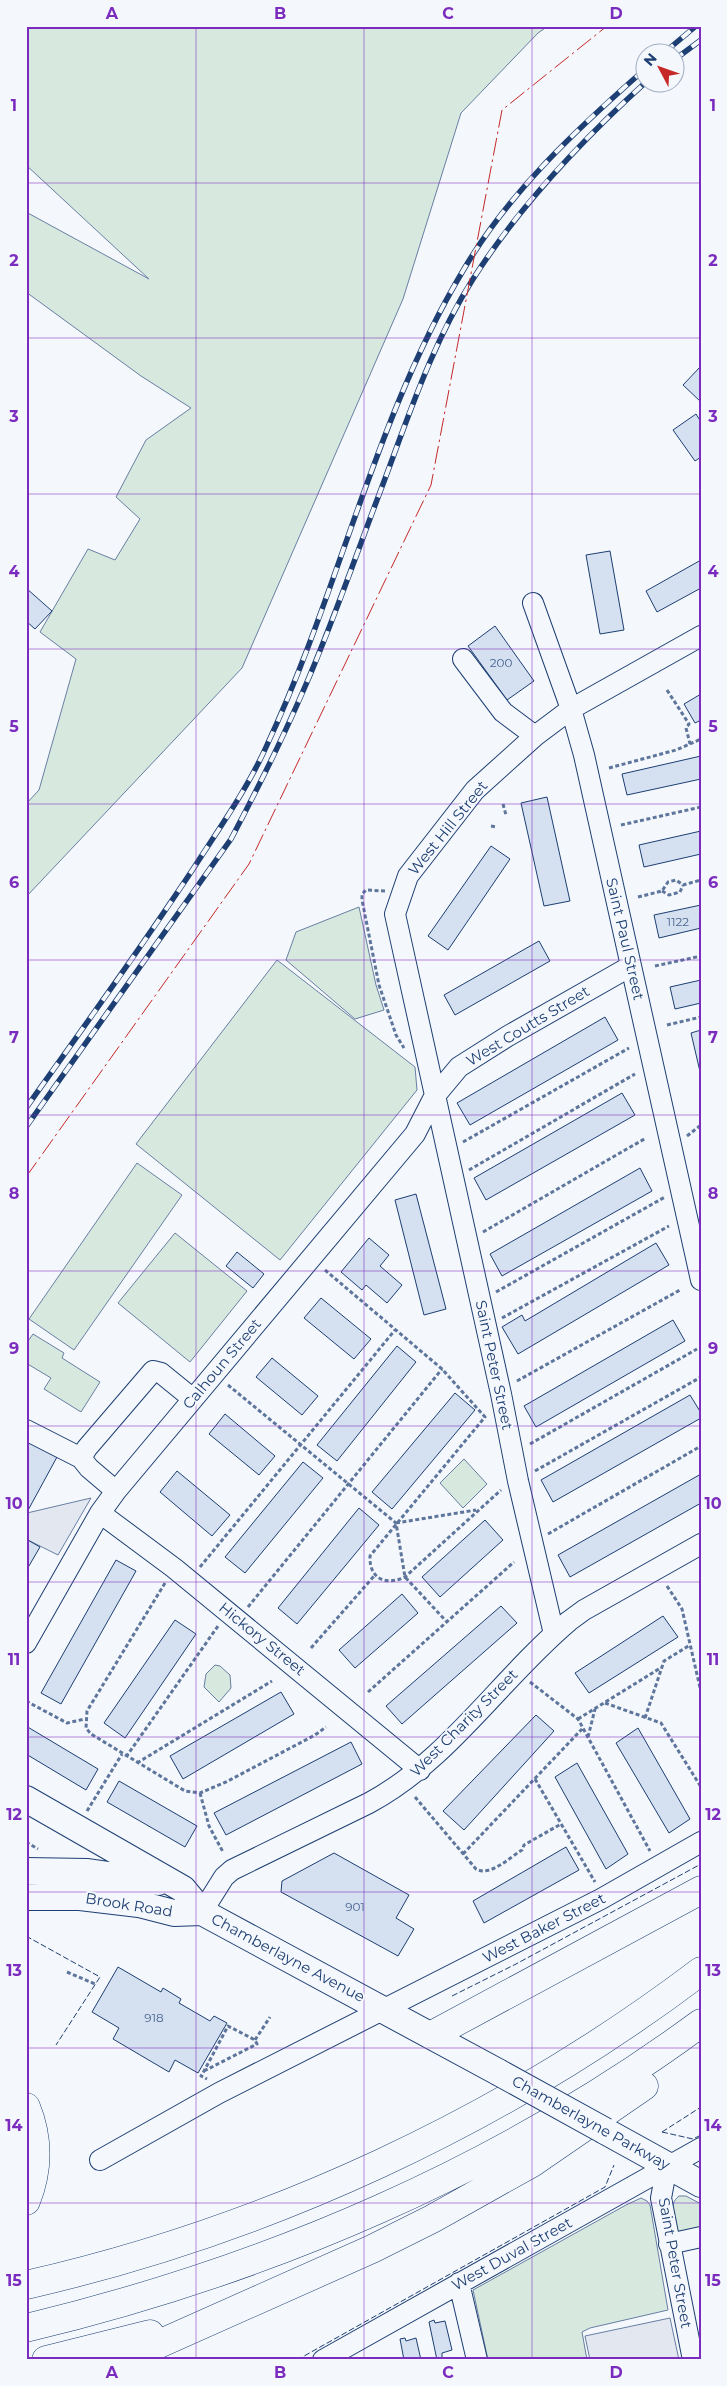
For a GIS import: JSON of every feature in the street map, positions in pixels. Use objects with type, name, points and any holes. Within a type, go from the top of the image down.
[{"type":"highway","points":[[432,2035],[701,1890]]},
{"type":"highway","points":[[26,2285],[149,2253],[212,2232],[299,2198],[394,2156],[484,2110],[562,2065],[701,1971]]},
{"type":"highway","points":[[26,2328],[90,2313],[194,2282],[287,2249],[350,2223],[472,2164],[538,2129],[617,2081],[701,2023]]},
{"type":"highway","points":[[122,2360],[372,2249],[432,2220],[532,2163],[656,2078],[701,2035]]},
{"type":"highway","points":[[26,2108],[33,2125],[36,2160],[35,2177],[26,2202]]},
{"type":"highway","points":[[46,2360],[220,2316]]},
{"type":"main road","name":"Chamberlayne Avenue","points":[[26,1799],[183,1888],[202,1912],[480,2062]]},
{"type":"main road","name":"Brook Road","points":[[26,1872],[61,1870],[111,1874],[183,1888]]},
{"type":"main road","name":"Brook Road","points":[[26,1897],[80,1896],[125,1902],[174,1913],[202,1912]]},
{"type":"main road","name":"Chamberlayne Parkway","points":[[480,2062],[701,2184]]},
{"type":"street","name":"Saint Paul Street","points":[[532,603],[571,709],[584,755],[681,1188],[695,1227],[701,1280]]},
{"type":"street","name":"West Hill Street","points":[[434,1097],[395,914],[408,876],[475,790],[535,736],[571,709],[701,636]]},
{"type":"street","points":[[463,658],[503,712],[535,736]]},
{"type":"street","name":"West Coutts Street","points":[[434,1097],[459,1067],[508,1036],[631,966]]},
{"type":"street","name":"Calhoun Street","points":[[26,1643],[100,1513],[116,1491],[415,1134],[434,1097]]},
{"type":"street","name":"Saint Peter Street","points":[[434,1097],[501,1394],[518,1481],[554,1634]]},
{"type":"street","points":[[81,1458],[87,1448],[153,1372],[161,1373],[193,1399]]},
{"type":"street","points":[[26,1430],[81,1458],[89,1468],[116,1491]]},
{"type":"street","name":"Hickory Street","points":[[100,1513],[174,1568],[420,1770]]},
{"type":"street","name":"West Charity Street","points":[[202,1912],[224,1877],[232,1870],[369,1803],[389,1792],[420,1770],[554,1634],[584,1610],[701,1544]]},
{"type":"street","name":"West Baker Street","points":[[100,2160],[200,2103],[601,1899],[701,1842]]},
{"type":"street","name":"West Duval Street","points":[[333,2357],[459,2283],[701,2148]]},
{"type":"street","name":"Saint Peter Street","points":[[667,2166],[661,2198],[693,2360]]},
{"type":"street","points":[[669,2244],[701,2237]]},
{"type":"street","points":[[459,2283],[477,2360]]},
{"type":"path","points":[[667,690],[689,724],[686,728],[690,744]]},
{"type":"path","points":[[609,768],[676,750],[701,739]]},
{"type":"path","points":[[503,804],[506,816]]},
{"type":"path","points":[[621,825],[701,807]]},
{"type":"path","points":[[491,826],[497,827]]},
{"type":"path","points":[[638,897],[662,891],[668,882],[676,880],[684,885]]},
{"type":"path","points":[[662,891],[668,895],[680,892],[684,885],[701,880]]},
{"type":"path","points":[[390,891],[366,890],[362,894],[362,900],[379,985],[399,1042],[408,1053]]},
{"type":"path","points":[[654,966],[701,956]]},
{"type":"path","points":[[667,1025],[701,1017]]},
{"type":"path","points":[[460,1144],[629,1048]]},
{"type":"path","points":[[466,1171],[635,1074]]},
{"type":"path","points":[[480,1233],[646,1138]]},
{"type":"path","points":[[494,1294],[681,1188]]},
{"type":"path","points":[[499,1320],[669,1226]]},
{"type":"path","points":[[310,1258],[442,1369],[485,1417],[370,1556],[370,1566],[376,1574],[384,1582],[394,1582],[405,1577],[502,1490]]},
{"type":"path","points":[[514,1383],[680,1290]]},
{"type":"path","points":[[206,1560],[395,1330]]},
{"type":"path","points":[[528,1445],[697,1349]]},
{"type":"path","points":[[254,1600],[347,1483],[442,1369]]},
{"type":"path","points":[[534,1472],[701,1377]]},
{"type":"path","points":[[226,1384],[396,1523],[405,1577],[446,1621]]},
{"type":"path","points":[[548,1534],[701,1446]]},
{"type":"path","points":[[396,1523],[478,1510]]},
{"type":"path","points":[[368,1692],[514,1562]]},
{"type":"path","points":[[311,1648],[376,1574]]},
{"type":"path","points":[[667,1586],[682,1609],[701,1692]]},
{"type":"path","points":[[160,1591],[87,1711],[85,1719],[86,1728],[91,1734],[126,1757],[185,1791],[200,1793],[234,1778],[326,1727]]},
{"type":"path","points":[[126,1757],[214,1632]]},
{"type":"path","points":[[645,1718],[664,1661],[690,1645]]},
{"type":"path","points":[[578,1719],[662,1667]]},
{"type":"path","points":[[136,1763],[272,1681]]},
{"type":"path","points":[[530,1682],[578,1719],[652,1853]]},
{"type":"path","points":[[26,1701],[67,1723],[85,1719]]},
{"type":"path","points":[[604,1703],[661,1723],[701,1787]]},
{"type":"path","points":[[587,1738],[595,1708]]},
{"type":"path","points":[[463,1854],[582,1729]]},
{"type":"path","points":[[90,1808],[122,1754]]},
{"type":"path","points":[[535,1779],[597,1885]]},
{"type":"path","points":[[200,1793],[209,1826],[222,1852]]},
{"type":"path","points":[[415,1797],[476,1869],[482,1872],[490,1870],[522,1850],[524,1845],[561,1824]]},
{"type":"path","points":[[66,1972],[95,1984]]},
{"type":"path","points":[[204,2071],[257,2044],[255,2040],[270,2017]]},
{"type":"path","points":[[212,2082],[201,2076],[228,2026],[255,2040]]},
{"type":"shaded area","points":[[26,26],[548,26],[538,33],[461,113],[403,299],[242,668],[26,897],[26,804],[39,790],[76,659],[40,632],[88,549],[115,560],[140,519],[116,497],[146,440],[191,408],[141,376],[26,292],[26,212],[149,279],[26,165]]},
{"type":"shaded area","points":[[359,907],[376,985],[384,1010],[355,1019],[286,960],[296,932]]},
{"type":"shaded area","points":[[277,960],[415,1067],[417,1090],[280,1260],[136,1144]]},
{"type":"shaded area","points":[[137,1163],[182,1195],[74,1350],[29,1319]]},
{"type":"shaded area","points":[[175,1233],[247,1291],[190,1362],[118,1303]]},
{"type":"shaded area","points":[[33,1334],[64,1353],[62,1358],[100,1382],[81,1412],[44,1389],[51,1378],[26,1363],[26,1344]]},
{"type":"shaded area","points":[[464,1459],[487,1484],[463,1508],[440,1483]]},
{"type":"shaded area","points":[[91,1498],[58,1555],[26,1539],[27,1513]]},
{"type":"shaded area","points":[[215,1665],[220,1666],[230,1675],[231,1688],[219,1702],[204,1687],[206,1674]]},
{"type":"shaded area","points":[[679,2196],[686,2196],[701,2204],[701,2228],[677,2233],[673,2204]]},
{"type":"shaded area","points":[[641,2198],[650,2205],[668,2310],[590,2328],[582,2332],[587,2360],[488,2360],[473,2290]]},
{"type":"shaded area","points":[[670,2318],[679,2360],[590,2360],[585,2336]]},
{"type":"building","points":[[701,366],[701,402],[683,385]]},
{"type":"building","points":[[696,414],[701,422],[701,457],[695,461],[673,430]]},
{"type":"building","points":[[610,551],[624,630],[600,634],[586,555]]},
{"type":"building","points":[[701,560],[701,588],[657,612],[646,591]]},
{"type":"building","points":[[26,588],[52,611],[35,629],[26,621]]},
{"type":"building","points":[[495,626],[534,681],[507,700],[468,646]]},
{"type":"building","points":[[701,694],[701,720],[695,723],[684,704]]},
{"type":"building","points":[[701,756],[701,779],[627,795],[622,774]]},
{"type":"building","points":[[547,797],[570,901],[544,906],[521,803]]},
{"type":"building","points":[[701,831],[701,854],[644,867],[639,845]]},
{"type":"building","points":[[491,846],[510,859],[448,950],[428,936]]},
{"type":"building","points":[[701,905],[701,928],[659,938],[654,915]]},
{"type":"building","points":[[539,941],[550,961],[455,1015],[444,995]]},
{"type":"building","points":[[701,980],[701,1003],[675,1009],[670,987]]},
{"type":"building","points":[[605,1017],[618,1040],[470,1125],[457,1103]]},
{"type":"building","points":[[701,1030],[701,1076],[691,1033]]},
{"type":"building","points":[[622,1093],[635,1115],[486,1200],[474,1178]]},
{"type":"building","points":[[640,1168],[652,1191],[502,1276],[490,1254]]},
{"type":"building","points":[[416,1194],[446,1309],[424,1315],[395,1200]]},
{"type":"building","points":[[369,1238],[389,1255],[380,1266],[402,1285],[387,1303],[366,1285],[362,1290],[341,1272]]},
{"type":"building","points":[[656,1243],[669,1265],[518,1354],[502,1327],[522,1315],[525,1321]]},
{"type":"building","points":[[237,1252],[264,1274],[253,1288],[226,1266]]},
{"type":"building","points":[[321,1298],[371,1339],[354,1359],[304,1318]]},
{"type":"building","points":[[673,1320],[685,1341],[536,1427],[524,1406]]},
{"type":"building","points":[[397,1346],[416,1362],[337,1461],[317,1445]]},
{"type":"building","points":[[272,1358],[318,1396],[302,1415],[256,1377]]},
{"type":"building","points":[[455,1393],[475,1410],[392,1509],[372,1492]]},
{"type":"building","points":[[690,1395],[701,1413],[701,1418],[553,1502],[541,1480]]},
{"type":"building","points":[[225,1414],[275,1456],[259,1475],[209,1434]]},
{"type":"building","points":[[26,1441],[57,1457],[26,1514]]},
{"type":"building","points":[[303,1462],[323,1478],[245,1573],[225,1557]]},
{"type":"building","points":[[177,1471],[230,1515],[212,1536],[160,1492]]},
{"type":"building","points":[[701,1474],[701,1503],[570,1577],[558,1555]]},
{"type":"building","points":[[359,1508],[379,1525],[297,1624],[278,1608]]},
{"type":"building","points":[[485,1520],[503,1540],[440,1597],[422,1577]]},
{"type":"building","points":[[26,1539],[40,1547],[26,1571]]},
{"type":"building","points":[[116,1560],[136,1571],[61,1704],[41,1693]]},
{"type":"building","points":[[402,1594],[418,1613],[355,1668],[339,1650]]},
{"type":"building","points":[[501,1606],[517,1623],[402,1724],[386,1706]]},
{"type":"building","points":[[663,1616],[678,1637],[589,1693],[575,1673]]},
{"type":"building","points":[[175,1620],[196,1634],[125,1738],[104,1723]]},
{"type":"building","points":[[281,1692],[294,1714],[183,1779],[170,1756]]},
{"type":"building","points":[[536,1715],[554,1731],[464,1830],[443,1811]]},
{"type":"building","points":[[26,1726],[98,1769],[86,1790],[26,1754]]},
{"type":"building","points":[[638,1728],[690,1819],[669,1833],[616,1743]]},
{"type":"building","points":[[351,1742],[362,1764],[226,1835],[214,1813]]},
{"type":"building","points":[[577,1763],[628,1854],[606,1869],[555,1777]]},
{"type":"building","points":[[119,1781],[197,1826],[185,1847],[107,1802]]},
{"type":"building","points":[[566,1847],[579,1870],[484,1923],[473,1901]]},
{"type":"building","points":[[334,1853],[409,1895],[396,1918],[414,1929],[398,1956],[281,1892],[282,1881]]},
{"type":"building","points":[[118,1967],[161,1992],[163,1988],[181,1999],[179,2003],[210,2021],[214,2016],[227,2023],[198,2073],[175,2060],[169,2072],[113,2039],[119,2028],[92,2012]]},
{"type":"building","points":[[434,2320],[435,2323],[445,2321],[452,2350],[442,2353],[442,2360],[437,2360],[429,2322]]},
{"type":"building","points":[[405,2338],[406,2341],[416,2338],[421,2360],[404,2360],[400,2339]]},
{"type":"railway","points":[[677,42],[696,26]]},
{"type":"railway","points":[[684,53],[701,40]]},
{"type":"railway","points":[[26,1108],[175,897],[251,777],[293,686],[359,504],[406,384],[433,326],[464,269],[502,213],[546,162],[634,79]]},
{"type":"railway","points":[[26,1127],[231,839],[241,821],[296,708],[343,591],[421,384],[458,304],[491,252],[531,200],[598,127],[635,92]]},
{"type":"fence","points":[[452,1996],[516,1964],[701,1864]]},
{"type":"fence","points":[[26,1936],[100,1977],[56,2045]]},
{"type":"fence","points":[[662,2132],[701,2107]]},
{"type":"fence","points":[[662,2132],[693,2139],[701,2135]]},
{"type":"fence","points":[[297,2360],[605,2187],[614,2165]]},
{"type":"power","points":[[26,1177],[249,864],[431,485],[502,110],[607,26]]}]
